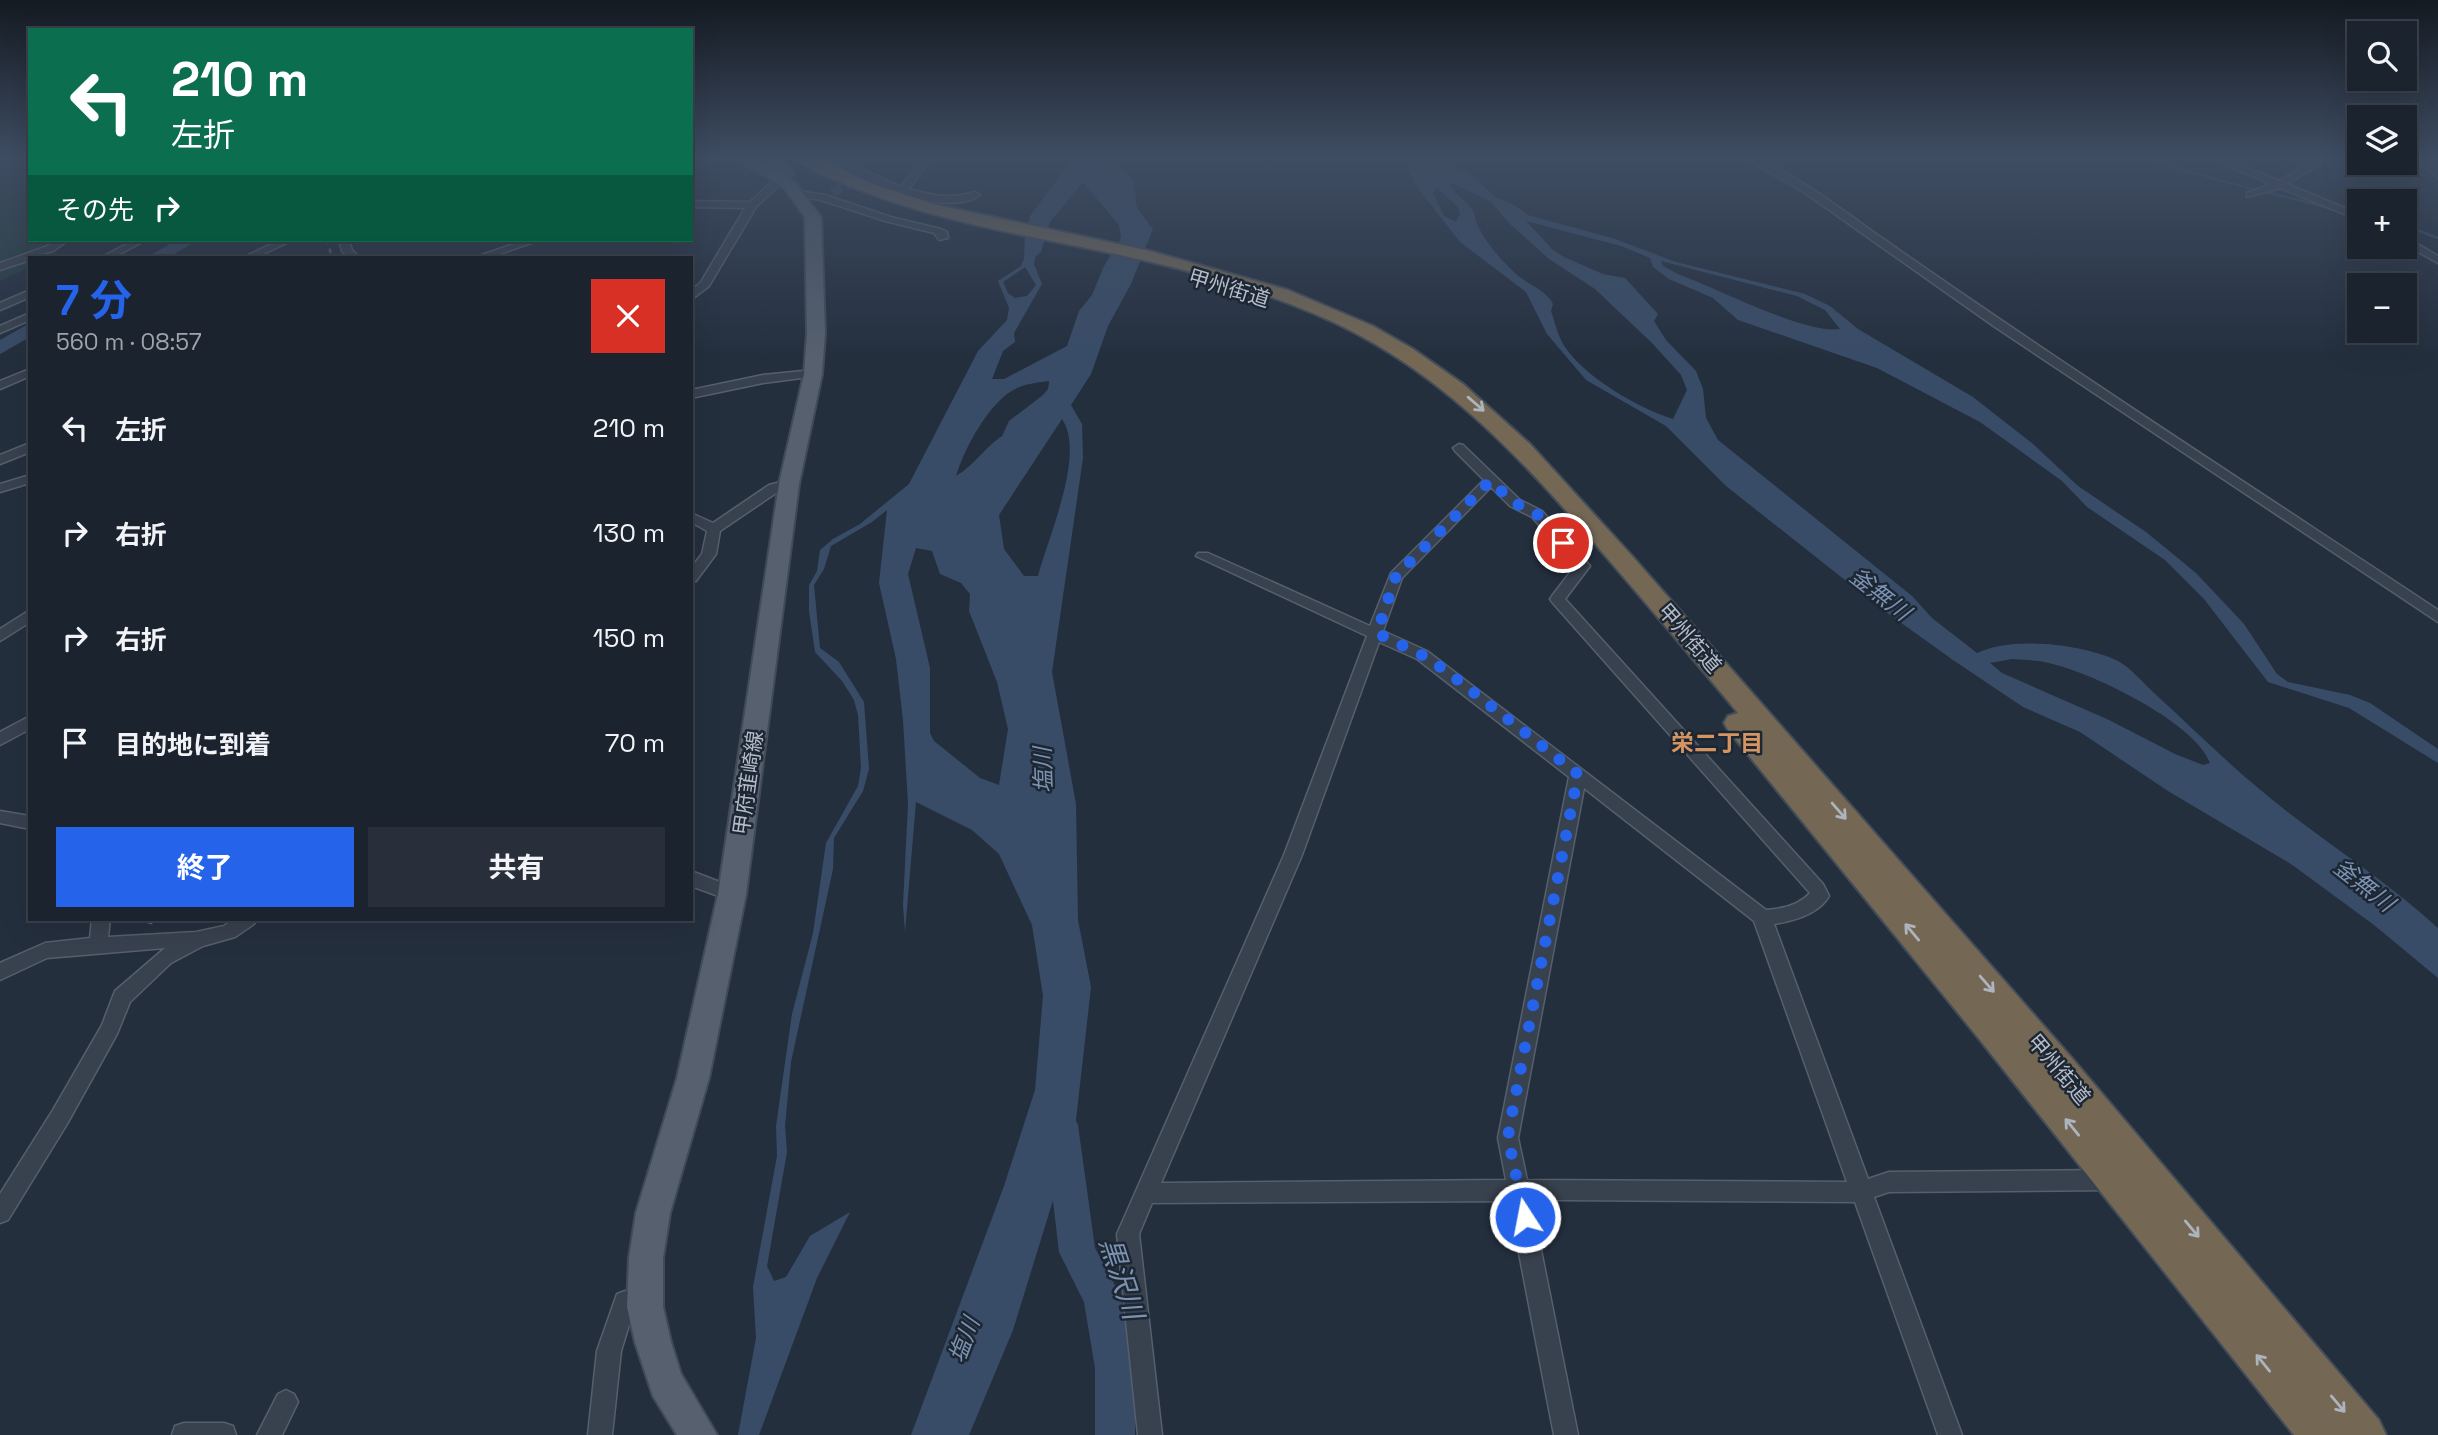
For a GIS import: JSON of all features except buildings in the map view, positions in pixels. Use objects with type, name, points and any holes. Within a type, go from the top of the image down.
[{"type":"highway","name":"甲州街道","points":[[971,223],[1122,259],[1220,278],[1335,328],[1394,362],[1423,382],[1491,438],[2132,1178],[2364,1435]]},
{"type":"highway","name":"甲州街道","points":[[2132,1178],[2321,1435]]},
{"type":"main road","name":"甲府韮崎線","points":[[698,1435],[666,1383],[635,1304],[653,1213],[693,1078],[732,894],[789,484],[813,374],[816,333],[813,223]]},
{"type":"street","points":[[693,295],[705,284],[741,223]]},
{"type":"street","points":[[904,223],[937,231],[943,234],[943,239]]},
{"type":"street","points":[[1854,223],[1999,325],[2438,617]]},
{"type":"street","points":[[30,256],[61,242]]},
{"type":"street","points":[[109,256],[137,242]]},
{"type":"street","points":[[250,256],[283,242]]},
{"type":"street","points":[[484,256],[529,242]]},
{"type":"street","points":[[2417,247],[2438,260]]},
{"type":"street","points":[[0,267],[28,257]]},
{"type":"street","points":[[0,307],[28,294]]},
{"type":"street","points":[[0,330],[28,317]]},
{"type":"street","points":[[0,385],[28,373]]},
{"type":"street","points":[[693,394],[763,379],[813,374]]},
{"type":"street","points":[[0,460],[28,448]]},
{"type":"street","points":[[1459,448],[1515,503],[1582,540],[1583,566],[1557,599],[1808,878],[1820,896],[1814,902],[1780,918],[1762,917]]},
{"type":"street","points":[[0,488],[28,480]]},
{"type":"street","points":[[1150,1435],[1128,1234],[1293,855],[1396,576],[1490,481]]},
{"type":"street","points":[[693,575],[709,554],[710,538],[714,529],[774,488],[789,484]]},
{"type":"street","points":[[693,518],[714,529]]},
{"type":"street","points":[[1203,556],[1422,655],[1445,670],[1762,917],[1950,1435]]},
{"type":"street","points":[[0,636],[28,616]]},
{"type":"street","points":[[0,739],[28,723]]},
{"type":"street","points":[[1566,1435],[1508,1138],[1578,774]]},
{"type":"street","points":[[0,817],[28,823]]},
{"type":"street","points":[[693,879],[732,894]]},
{"type":"street","points":[[98,945],[101,921]]},
{"type":"street","points":[[0,972],[45,951],[199,939],[229,932],[245,921]]},
{"type":"street","points":[[0,1213],[60,1117],[110,1028],[122,997],[164,958],[199,939]]},
{"type":"street","points":[[1144,1193],[1861,1192],[1889,1182],[2132,1178]]},
{"type":"street","points":[[600,1435],[609,1351],[635,1304]]},
{"type":"street","points":[[269,1435],[286,1402]]},
{"type":"street","points":[[184,1435],[224,1435]]},
{"type":"green space","points":[[0,223],[28,223],[28,242],[44,242],[46,247],[57,253],[51,256],[28,256],[28,268],[0,281]]},
{"type":"water","points":[[1028,223],[1050,223],[1041,252],[1035,257],[1034,264],[1042,284],[1014,333],[1015,342],[1003,351],[992,379],[1004,379],[1067,346],[1079,311],[1092,295],[1104,266],[1121,238],[1117,223],[1148,223],[1153,229],[1131,284],[1108,326],[1091,374],[1071,405],[1082,424],[1083,458],[1052,672],[1076,804],[1078,920],[1091,987],[1075,1129],[1013,1330],[969,1435],[911,1435],[1004,1186],[1035,1090],[1043,996],[1032,925],[999,854],[972,830],[916,802],[905,932],[903,905],[908,804],[903,720],[896,659],[879,583],[887,510],[831,546],[824,569],[814,585],[820,648],[839,662],[864,702],[869,769],[863,791],[834,838],[833,869],[791,1062],[785,1126],[787,1152],[767,1266],[774,1281],[786,1277],[810,1236],[850,1212],[817,1278],[759,1435],[738,1435],[756,1338],[753,1287],[777,1156],[776,1126],[792,1014],[813,933],[826,843],[858,786],[861,768],[858,715],[854,700],[842,681],[815,652],[809,611],[809,585],[817,571],[820,550],[833,539],[860,524],[909,484],[978,351],[1007,320],[1009,308],[998,281],[1021,266],[1024,259]],"holes":[[[1025,267],[1036,285],[1027,296],[1015,298],[1008,293],[1003,282]],[[1049,381],[1040,409],[1032,420],[1000,438],[956,476],[979,426],[997,403],[1017,388]],[[1062,419],[1068,434],[1068,474],[1038,576],[1024,576],[1004,549],[999,515]],[[916,548],[932,551],[940,574],[961,583],[970,594],[969,611],[997,682],[1008,729],[999,785],[980,778],[934,741],[930,733],[930,668],[908,574]]]},
{"type":"water","name":"釜無川","points":[[1445,223],[1477,223],[1499,256],[1516,274],[1550,299],[1559,334],[1574,359],[1599,381],[1644,407],[1673,419],[1687,390],[1681,375],[1653,344],[1595,289],[1549,259],[1509,223],[1528,223],[1553,250],[1564,257],[1603,274],[1625,278],[1658,314],[1654,321],[1666,340],[1696,371],[1703,389],[1706,418],[1718,440],[1912,596],[1932,618],[1977,653],[2009,645],[2048,644],[2086,650],[2123,664],[2257,787],[2394,891],[2438,928],[2438,978],[2374,925],[2291,864],[2168,791],[2080,732],[2023,707],[1879,607],[1726,486],[1666,426],[1586,380],[1547,334],[1526,292],[1460,242]],"holes":[[[2012,659],[2058,665],[2135,698],[2183,730],[2200,747],[2210,763],[2203,765],[2175,754],[2109,720],[2002,673],[1990,663]]]},
{"type":"water","points":[[1533,223],[1557,223],[1615,239],[1676,262],[1805,294],[1830,306],[1858,329],[1973,397],[2033,444],[2078,486],[2146,532],[2196,573],[2244,624],[2277,674],[2288,682],[2350,695],[2370,703],[2438,749],[2438,763],[2349,708],[2268,682],[2204,599],[2165,560],[2087,507],[2062,481],[1980,422],[1877,368],[1738,320],[1713,298],[1669,279],[1653,267],[1650,258],[1621,246]],"holes":[[[1661,261],[1797,296],[1825,310],[1840,329],[1824,329],[1784,318],[1680,275],[1663,266]]]},
{"type":"waterway","points":[[2417,230],[2438,238]]},
{"type":"waterway","points":[[158,256],[186,242]]},
{"type":"waterway","points":[[0,348],[28,330]]},
{"type":"waterway","name":"塩川","points":[[1002,461],[1016,425],[1050,399],[1065,381]]},
{"type":"waterway","name":"黒沢川","points":[[1061,1125],[1077,1252],[1102,1297],[1115,1368],[1115,1435]]},
{"type":"railway","points":[[328,242],[332,256]]},
{"type":"district","name":"栄二丁目","points":[[1717,743]]},
{"type":"route","points":[[1525,1217],[1508,1138],[1578,774],[1445,670],[1422,655],[1377,633],[1396,576],[1425,550],[1490,481],[1515,503],[1537,514],[1563,543]]}]
